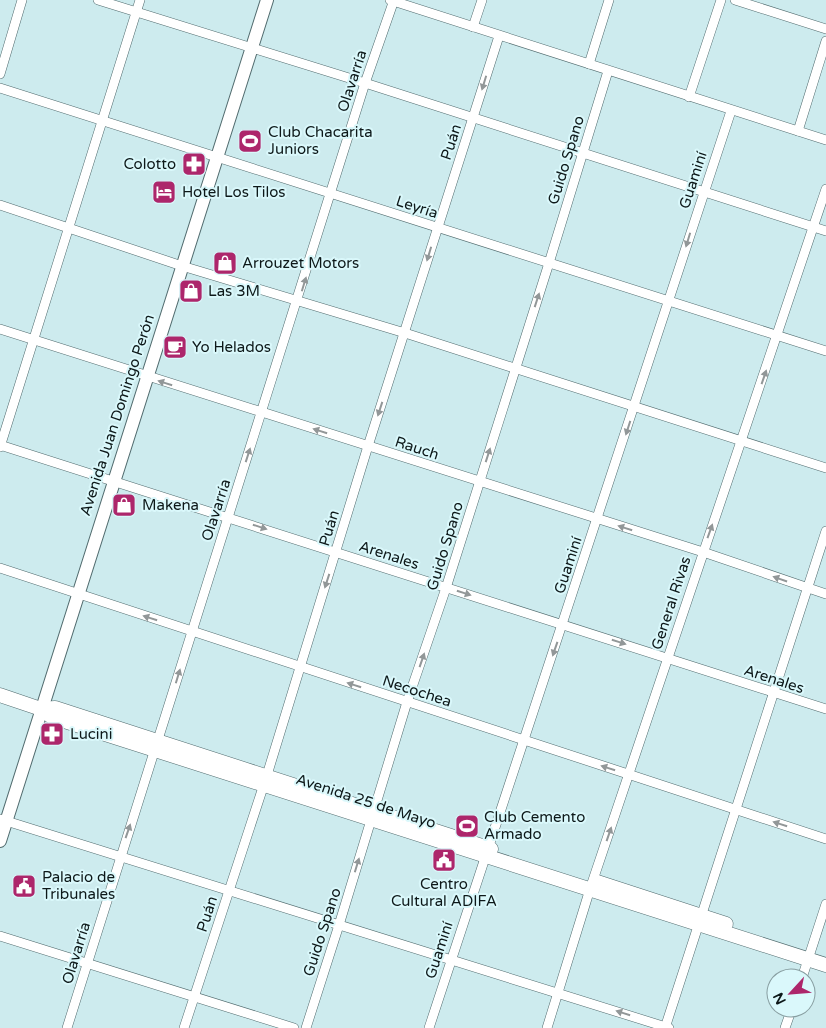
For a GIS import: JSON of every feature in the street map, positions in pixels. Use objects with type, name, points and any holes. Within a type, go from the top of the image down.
[{"type":"main road","name":"Avenida Juan Domingo Perón","points":[[0,841],[3,820],[41,709],[267,0]]},
{"type":"main road","name":"Avenida 25 de Mayo","points":[[0,695],[41,709],[52,717],[157,745],[373,814],[810,956],[826,965]]},
{"type":"main road","name":"Avenida 25 de Mayo","points":[[810,956],[826,956]]},
{"type":"street","points":[[0,74],[22,0]]},
{"type":"street","points":[[98,0],[253,47],[826,231]]},
{"type":"street","points":[[0,446],[140,0]]},
{"type":"street","points":[[392,0],[498,36],[826,140]]},
{"type":"street","name":"Olavarría","points":[[67,1028],[392,0]]},
{"type":"street","points":[[473,27],[482,0]]},
{"type":"street","points":[[589,64],[609,0]]},
{"type":"street","points":[[690,97],[721,0]]},
{"type":"street","points":[[734,0],[826,30]]},
{"type":"street","name":"Puán","points":[[184,1028],[266,780],[299,667],[498,36]]},
{"type":"street","points":[[798,131],[826,41]]},
{"type":"street","name":"Guido Spano","points":[[306,1028],[407,702],[446,588],[608,71]]},
{"type":"street","name":"Leyría","points":[[0,88],[218,156],[437,229],[826,351]]},
{"type":"street","name":"Guaminí","points":[[429,1028],[598,520],[731,111]]},
{"type":"street","name":"General Rivas","points":[[547,1028],[702,552],[779,335],[826,189]]},
{"type":"street","points":[[0,205],[182,266],[405,333],[515,370],[826,468]]},
{"type":"street","name":"Rauch","points":[[0,329],[146,377],[702,552],[826,594]]},
{"type":"street","name":"Arenales","points":[[0,446],[228,517],[826,709]]},
{"type":"street","points":[[3,820],[667,1028],[699,921],[826,531]]},
{"type":"street","name":"Necochea","points":[[0,568],[826,839]]},
{"type":"street","points":[[806,968],[826,904]]},
{"type":"street","points":[[0,936],[193,998],[294,1028]]},
{"type":"place","name":"Club Chacarita Juniors","points":[[250,141]]},
{"type":"place","name":"Colotto","points":[[194,164]]},
{"type":"place","name":"Hotel Los Tilos","points":[[164,192]]},
{"type":"place","name":"Arrouzet Motors","points":[[225,263]]},
{"type":"place","name":"Las 3M","points":[[191,291]]},
{"type":"place","name":"Yo Helados","points":[[175,347]]},
{"type":"place","name":"Makena","points":[[124,505]]},
{"type":"place","name":"Lucini","points":[[52,734]]},
{"type":"place","name":"Club Cemento Armado","points":[[467,826]]},
{"type":"place","name":"Centro Cultural ADIFA","points":[[444,860]]},
{"type":"place","name":"Palacio de Tribunales","points":[[24,886]]}]
